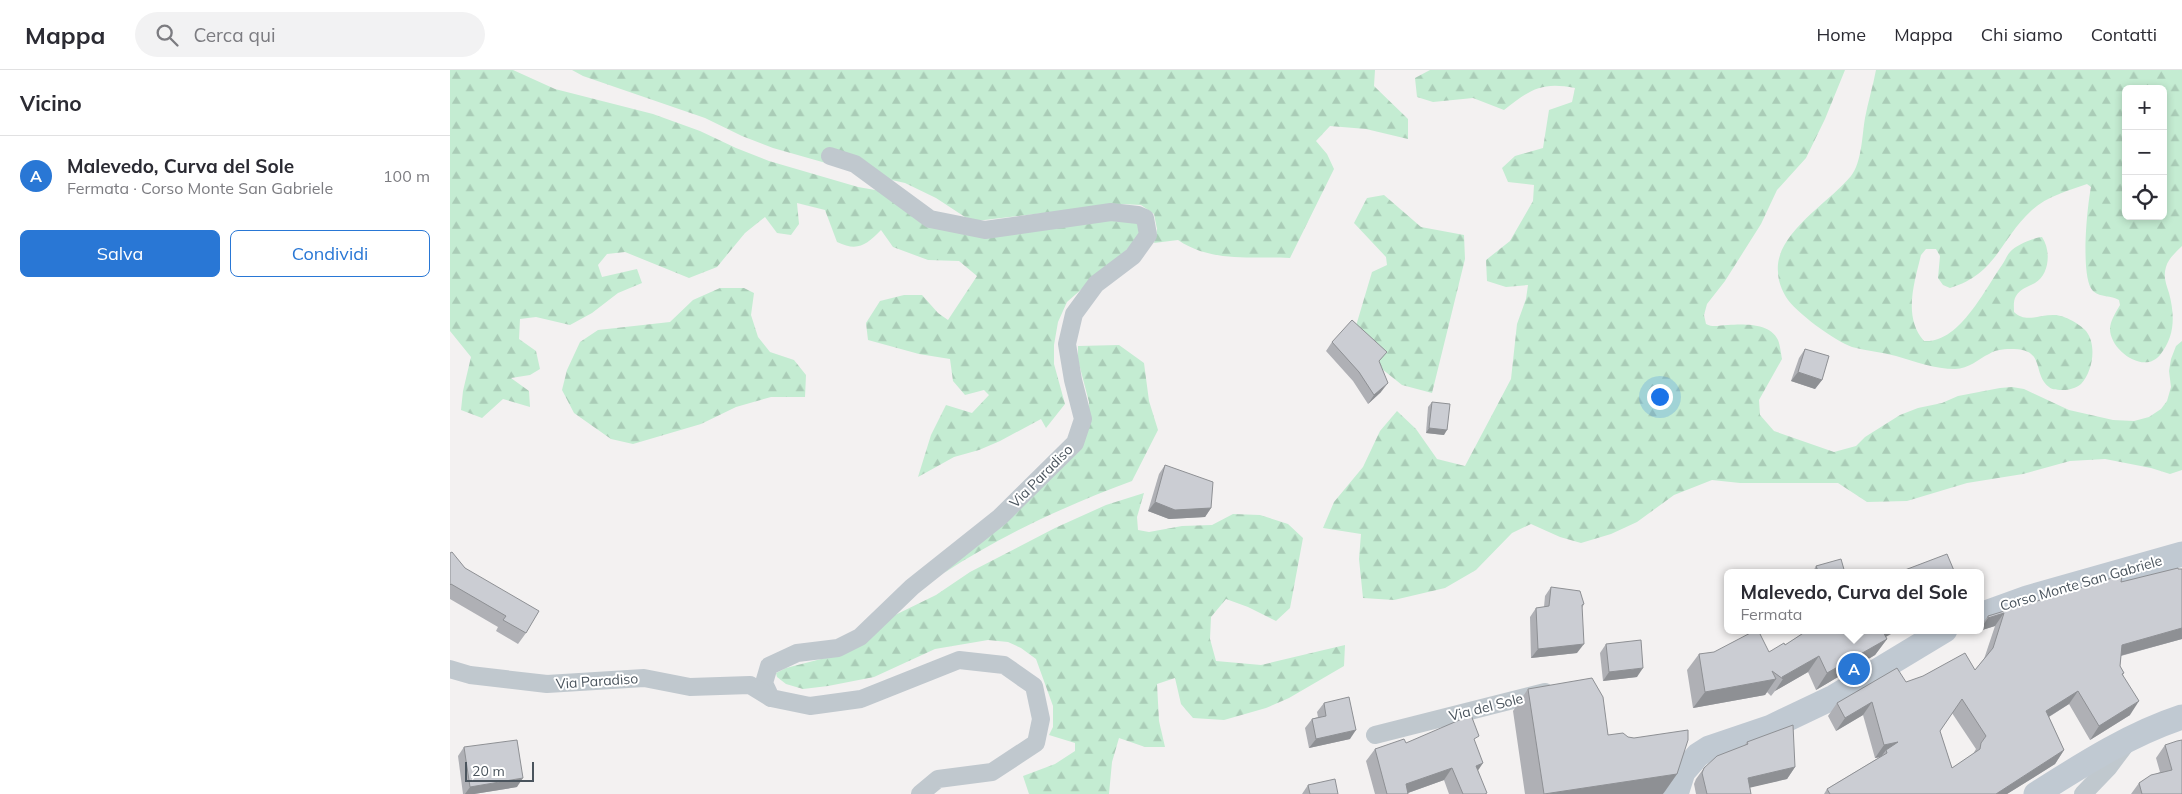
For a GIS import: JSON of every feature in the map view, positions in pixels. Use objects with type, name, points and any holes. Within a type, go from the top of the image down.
[{"type":"main road","name":"Corso Monte San Gabriele","points":[[1984,614],[2027,598],[2182,554]]},
{"type":"main road","points":[[1676,794],[1682,772],[1698,755],[1708,748],[1771,727],[1834,697],[1937,634]]},
{"type":"main road","points":[[2036,794],[2072,771],[2128,741],[2182,717]]},
{"type":"street","name":"Via Paradiso","points":[[771,698],[764,683],[769,666],[797,653],[838,648],[860,637],[912,588],[1000,517],[1075,443],[1083,419],[1072,380],[1067,344],[1074,314],[1096,284],[1133,256],[1148,235],[1145,218],[1138,215],[1112,212],[985,230],[930,219],[855,164],[830,156]]},
{"type":"street","name":"Via Paradiso","points":[[450,669],[470,676],[547,684],[644,678],[690,687],[750,685],[771,698],[810,706],[861,699],[958,660],[1004,665],[1034,686],[1041,719],[1036,743],[992,772],[938,779],[920,794]]},
{"type":"street","name":"Via del Sole","points":[[1376,735],[1561,688]]},
{"type":"street","points":[[2083,794],[2108,768],[2128,741]]},
{"type":"street","points":[[1684,744],[1708,748]]},
{"type":"green space","points":[[450,70],[513,70],[555,89],[653,114],[700,131],[769,161],[858,187],[881,191],[959,230],[1106,219],[1137,219],[1141,237],[1067,302],[1058,322],[1054,345],[1054,364],[1065,404],[1046,428],[1041,419],[1000,441],[979,450],[954,457],[918,477],[931,435],[946,405],[972,413],[989,395],[984,390],[965,395],[953,381],[950,359],[919,354],[868,340],[866,323],[880,301],[904,295],[922,295],[938,313],[948,320],[977,276],[959,261],[928,260],[893,247],[881,230],[866,243],[856,247],[844,245],[837,242],[825,210],[797,203],[799,224],[791,235],[777,233],[765,217],[745,233],[717,267],[689,278],[625,252],[607,254],[598,265],[602,277],[637,269],[642,283],[618,293],[592,313],[570,325],[536,317],[520,319],[519,339],[536,351],[540,369],[530,375],[511,378],[529,391],[530,407],[503,399],[482,418],[461,410],[463,391],[471,357],[450,331]]},
{"type":"green space","points":[[572,70],[1375,70],[1374,86],[1408,119],[1408,139],[1366,129],[1330,126],[1316,141],[1327,154],[1334,169],[1290,258],[1232,257],[1204,252],[1178,240],[1154,243],[1157,229],[1154,214],[1141,205],[1122,204],[976,221],[965,217],[936,198],[905,183],[861,173],[773,148],[742,136],[705,118],[583,76]]},
{"type":"green space","points":[[1430,70],[1845,70],[1825,119],[1806,158],[1777,190],[1761,224],[1725,281],[1707,304],[1704,315],[1706,324],[1714,326],[1756,326],[1769,330],[1778,340],[1782,359],[1759,400],[1760,415],[1774,431],[1834,452],[1856,446],[1865,437],[1900,415],[1918,408],[1942,403],[1958,396],[2000,388],[2024,389],[2069,410],[2113,420],[2134,421],[2149,417],[2161,409],[2167,401],[2171,387],[2169,371],[2171,359],[2176,346],[2182,341],[2182,470],[2170,474],[2151,468],[2105,459],[2070,461],[2023,474],[1967,483],[1907,501],[1867,502],[1838,483],[1740,483],[1712,480],[1674,495],[1637,522],[1611,534],[1581,543],[1560,537],[1531,524],[1512,533],[1476,570],[1445,588],[1394,600],[1363,598],[1359,559],[1361,534],[1323,528],[1334,502],[1363,467],[1380,431],[1397,411],[1416,429],[1437,459],[1465,466],[1511,379],[1517,324],[1526,299],[1528,285],[1506,287],[1487,281],[1486,260],[1510,241],[1533,201],[1534,185],[1508,182],[1502,168],[1515,156],[1543,148],[1549,110],[1572,102],[1575,88],[1553,86],[1536,89],[1521,97],[1504,110],[1473,98],[1433,102],[1417,97],[1415,78]]},
{"type":"green space","points":[[1876,70],[2182,70],[2182,246],[2170,258],[2165,270],[2165,280],[2173,318],[2169,341],[2160,355],[2153,360],[2137,361],[2122,352],[2111,337],[2110,326],[2120,305],[2119,300],[2099,295],[2093,291],[2089,284],[2086,258],[2086,225],[2091,187],[2087,184],[2058,194],[2038,205],[2021,221],[1988,265],[1966,282],[1950,288],[1943,285],[1938,278],[1940,256],[1936,249],[1926,249],[1921,255],[1912,300],[1914,322],[1918,332],[1924,341],[1937,340],[1949,334],[1960,325],[1970,313],[2010,252],[2025,242],[2042,237],[2048,255],[2044,274],[2035,283],[2022,290],[2016,296],[2014,312],[2027,318],[2053,315],[2062,316],[2086,331],[2092,343],[2091,365],[2085,379],[2075,388],[2056,390],[2050,388],[2041,376],[2035,358],[2024,350],[1998,350],[1960,369],[1940,368],[1852,347],[1806,318],[1786,297],[1780,285],[1778,272],[1779,258],[1794,232],[1855,170],[1861,148],[1865,118]]},
{"type":"green space","points":[[1384,195],[1421,227],[1464,235],[1465,259],[1432,393],[1402,385],[1377,365],[1380,361],[1353,336],[1372,272],[1387,265],[1386,257],[1354,223],[1367,198]]},
{"type":"green space","points":[[720,288],[744,288],[754,293],[751,315],[758,337],[770,352],[794,360],[806,375],[805,397],[771,397],[736,407],[701,424],[633,444],[611,439],[574,413],[562,390],[567,370],[580,342],[598,330],[670,322],[693,300]]},
{"type":"green space","points":[[1119,345],[1144,363],[1149,401],[1158,430],[1132,481],[1083,500],[1035,522],[989,546],[944,573],[1021,506],[1088,423],[1089,402],[1078,360],[1078,346]]},
{"type":"green space","points":[[1144,493],[1137,517],[1138,530],[1149,532],[1182,526],[1212,525],[1233,514],[1260,515],[1288,524],[1303,538],[1290,608],[1276,621],[1248,607],[1226,599],[1211,617],[1210,639],[1216,661],[1261,665],[1345,645],[1344,666],[1289,698],[1266,708],[1224,720],[1193,718],[1181,704],[1175,678],[1157,684],[1159,721],[1165,747],[1145,747],[1119,738],[1112,762],[1109,794],[1029,794],[1023,776],[1055,764],[1075,751],[1075,743],[1049,735],[1053,727],[1053,706],[1036,659],[1021,648],[1008,642],[988,640],[935,649],[874,677],[828,686],[803,689],[786,684],[777,677],[776,673],[786,668],[825,658],[891,617],[936,595],[970,572],[1055,528],[1106,505]]},
{"type":"building","points":[[1352,320],[1387,352],[1379,361],[1388,383],[1374,395],[1359,372],[1332,342]]},
{"type":"building","points":[[1805,349],[1829,356],[1822,380],[1798,372]]},
{"type":"building","points":[[1432,402],[1450,404],[1447,430],[1429,428]]},
{"type":"building","points":[[1165,465],[1213,482],[1211,508],[1175,510],[1155,502]]},
{"type":"building","points":[[452,552],[465,568],[539,611],[526,633],[503,620],[506,616],[450,585],[450,553]]},
{"type":"building","points":[[1947,554],[1953,569],[1908,569]]},
{"type":"building","points":[[1841,559],[1844,569],[1817,569],[1816,566]]},
{"type":"building","points":[[2178,568],[2182,569],[2182,628],[2122,645],[2120,666],[2124,673],[2122,674],[2139,701],[2099,726],[2078,691],[2046,711],[2064,750],[1996,794],[1830,794],[1827,789],[1887,753],[1886,750],[1898,742],[1884,745],[1872,702],[1845,718],[1837,703],[1897,668],[1906,682],[1923,676],[1965,653],[1975,670],[1993,648],[2004,613],[1988,618],[1988,616],[2122,575],[2121,582]],"holes":[[[1962,699],[1986,736],[1981,743],[1980,749],[1952,768],[1940,731]]]},
{"type":"building","points":[[1551,587],[1580,591],[1584,604],[1582,605],[1584,644],[1538,649],[1536,608],[1549,606]]},
{"type":"building","points":[[1748,634],[1760,634],[1769,652],[1784,643],[1785,645],[1802,634],[1884,634],[1887,639],[1827,673],[1819,656],[1782,677],[1783,679],[1772,671],[1776,679],[1705,692],[1699,654],[1714,652]]},
{"type":"building","points":[[1641,640],[1643,668],[1609,672],[1606,644]]},
{"type":"building","points":[[1592,678],[1603,697],[1608,735],[1623,733],[1628,737],[1634,738],[1688,730],[1688,740],[1677,774],[1544,794],[1528,689]]},
{"type":"building","points":[[1349,697],[1356,730],[1316,739],[1312,719],[1326,716],[1324,703]]},
{"type":"building","points":[[1471,715],[1479,736],[1474,739],[1483,763],[1476,766],[1487,793],[1463,794],[1452,768],[1406,784],[1408,794],[1387,794],[1375,749],[1404,739],[1406,743]]},
{"type":"building","points":[[1793,725],[1795,767],[1748,778],[1751,794],[1707,794],[1702,773],[1704,768],[1717,756],[1748,744],[1747,742]]},
{"type":"building","points":[[517,740],[523,778],[470,787],[464,747]]},
{"type":"building","points":[[2182,740],[2182,794],[2142,794],[2139,783],[2151,775],[2172,770],[2165,745]]},
{"type":"building","points":[[1335,779],[1338,794],[1310,794],[1308,785]]},
{"type":"place","name":"Malevedo, Curva del Sole","points":[[1854,669]]}]
